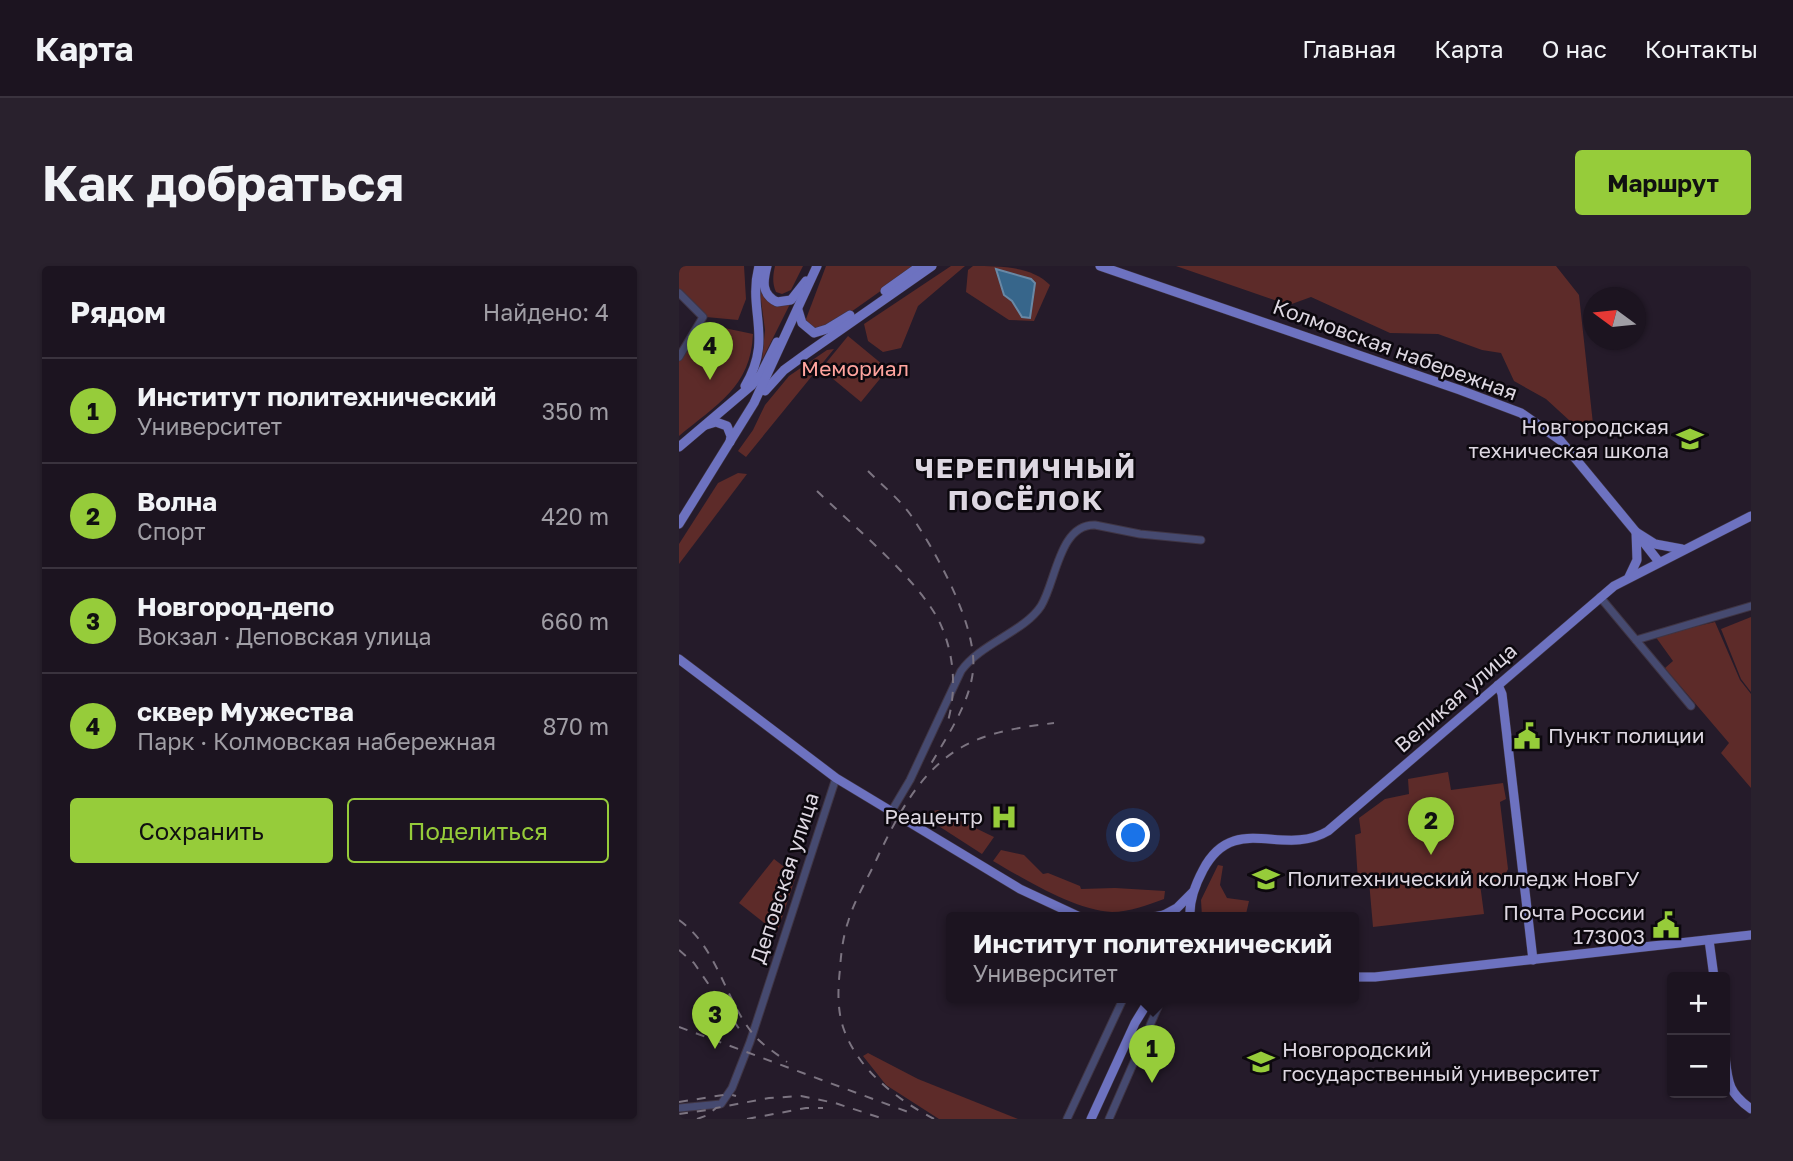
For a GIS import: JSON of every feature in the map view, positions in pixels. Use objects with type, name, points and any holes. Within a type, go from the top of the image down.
[{"type":"main road","points":[[740,396],[758,355],[760,336],[754,283],[759,266]]},
{"type":"main road","points":[[767,266],[764,282],[767,295],[777,302],[783,303],[793,297],[806,281]]},
{"type":"main road","points":[[679,447],[740,396],[761,374],[815,266]]},
{"type":"main road","points":[[679,524],[754,403],[798,310],[815,266]]},
{"type":"main road","points":[[798,310],[805,327],[814,333],[820,332],[842,321],[920,266]]},
{"type":"main road","points":[[754,403],[776,378],[795,362],[932,266]]},
{"type":"main road","name":"Колмовская набережная","points":[[1100,266],[1521,413],[1560,440],[1659,562]]},
{"type":"main road","points":[[703,427],[716,422],[727,426],[730,436],[728,447]]},
{"type":"main road","name":"Великая улица","points":[[1193,891],[1208,862],[1228,842],[1239,839],[1311,839],[1328,831],[1600,597],[1625,580],[1751,516]]},
{"type":"main road","points":[[1636,532],[1655,544],[1683,549]]},
{"type":"main road","points":[[1625,580],[1636,564],[1636,532]]},
{"type":"main road","points":[[679,659],[836,778],[1020,889],[1069,912]]},
{"type":"main road","points":[[1498,685],[1502,694],[1533,960]]},
{"type":"main road","points":[[1168,912],[1193,891]]},
{"type":"main road","points":[[1191,912],[1193,891]]},
{"type":"main road","points":[[1359,977],[1751,935]]},
{"type":"main road","points":[[1709,940],[1713,972]]},
{"type":"main road","points":[[1135,1023],[1140,1003]]},
{"type":"main road","points":[[1091,1119],[1135,1023],[1147,1003]]},
{"type":"main road","points":[[1730,1084],[1738,1099],[1751,1109]]},
{"type":"street","points":[[679,293],[703,317],[679,356]]},
{"type":"street","points":[[891,812],[910,780],[961,671],[981,650],[1034,614],[1042,604],[1066,545],[1076,530],[1095,525],[1140,534],[1201,540]]},
{"type":"street","points":[[1600,597],[1691,706]]},
{"type":"street","points":[[1636,640],[1751,606]]},
{"type":"street","name":"Деповская улица","points":[[679,1108],[721,1104],[732,1088],[753,1034],[836,778]]},
{"type":"street","points":[[1067,1119],[1121,1003]]},
{"type":"street","points":[[1109,1119],[1158,1003]]},
{"type":"green space","points":[[679,266],[744,266],[746,299],[738,320],[706,317],[679,290]]},
{"type":"green space","points":[[775,266],[803,266],[791,290],[782,294],[776,292],[774,285]]},
{"type":"green space","points":[[826,266],[916,266],[841,319],[816,330],[807,324],[806,319]]},
{"type":"green space","points":[[951,266],[965,266],[918,306],[901,348],[883,352],[868,341],[864,324]]},
{"type":"green space","points":[[973,266],[1025,271],[1050,285],[1034,321],[1009,320],[966,292],[968,270]]},
{"type":"green space","points":[[1176,266],[1556,266],[1579,295],[1593,424],[1582,432],[1546,399],[1514,381],[1501,353],[1482,350],[1438,334],[1390,333],[1311,297],[1289,305]]},
{"type":"green space","points":[[759,285],[765,297],[790,304],[762,360],[765,330]]},
{"type":"green space","points":[[705,324],[753,334],[751,352],[746,368],[729,393],[679,436],[679,361]]},
{"type":"green space","name":"Мемориал","points":[[848,336],[888,369],[861,402],[821,369]]},
{"type":"green space","points":[[834,349],[746,457],[738,451],[753,430],[765,405],[789,376],[827,350]]},
{"type":"green space","points":[[738,473],[747,474],[679,564],[679,544],[718,483]]},
{"type":"green space","points":[[1751,617],[1751,692],[1741,679],[1721,629]]},
{"type":"green space","points":[[1715,622],[1740,680],[1751,694],[1751,788],[1721,753],[1729,743],[1665,668],[1673,661],[1655,636]]},
{"type":"green space","points":[[1448,772],[1451,790],[1503,783],[1506,799],[1500,802],[1508,869],[1502,881],[1480,884],[1484,914],[1373,927],[1369,881],[1358,881],[1355,835],[1361,833],[1359,818],[1385,799],[1409,794],[1408,779]]},
{"type":"green space","points":[[938,810],[994,837],[982,854],[920,814]]},
{"type":"green space","points":[[1001,850],[1024,855],[1043,874],[1048,873],[1080,886],[1081,889],[1165,891],[1164,899],[1118,912],[1083,906],[1051,893],[993,861]]},
{"type":"green space","points":[[774,859],[796,876],[777,933],[739,903]]},
{"type":"green space","points":[[1218,865],[1223,866],[1220,885],[1227,898],[1249,901],[1246,912],[1202,912],[1201,900]]},
{"type":"green space","points":[[868,1053],[918,1079],[1018,1119],[939,1119],[886,1085],[863,1056]]},
{"type":"water","points":[[996,269],[1031,279],[1035,283],[1030,318],[1022,317],[1012,301],[1004,295]]},
{"type":"railway","points":[[868,471],[910,514],[920,529],[953,589],[969,633],[973,653],[971,684],[955,722],[928,769]]},
{"type":"railway","points":[[817,491],[916,587],[939,621],[953,670],[953,696],[948,721]]},
{"type":"railway","points":[[934,1119],[879,1081],[849,1042],[841,1020],[839,998],[846,928],[858,896],[895,823],[923,780],[935,768],[962,747],[984,737],[1054,723]]},
{"type":"railway","points":[[679,920],[703,945],[753,1034],[787,1062]]},
{"type":"railway","points":[[679,950],[694,963],[742,1033]]},
{"type":"railway","points":[[679,1027],[908,1112]]},
{"type":"railway","points":[[679,1102],[729,1094],[736,1096]]},
{"type":"railway","points":[[697,1119],[716,1108],[769,1098],[801,1096],[835,1103],[881,1118]]},
{"type":"railway","points":[[747,1119],[806,1108],[823,1108]]},
{"type":"railway","points":[[679,1114],[707,1110]]},
{"type":"place","name":"сквер Мужества","points":[[710,380]]},
{"type":"place","name":"Новгородская техническая школа","points":[[1690,439]]},
{"type":"place","name":"Пункт полиции","points":[[1527,736]]},
{"type":"place","name":"Реацентр","points":[[1004,817]]},
{"type":"place","name":"Волна","points":[[1431,855]]},
{"type":"place","name":"Политехнический колледж НовГУ","points":[[1266,879]]},
{"type":"place","name":"Почта России 173003","points":[[1666,925]]},
{"type":"place","name":"Новгород-депо","points":[[715,1049]]},
{"type":"place","name":"Новгородский государственный университет","points":[[1261,1062]]},
{"type":"place","name":"Институт политехнический","points":[[1152,1083]]},
{"type":"district","name":"ЧЕРЕПИЧНЫЙ ПОСЁЛОК","points":[[1026,484]]}]
